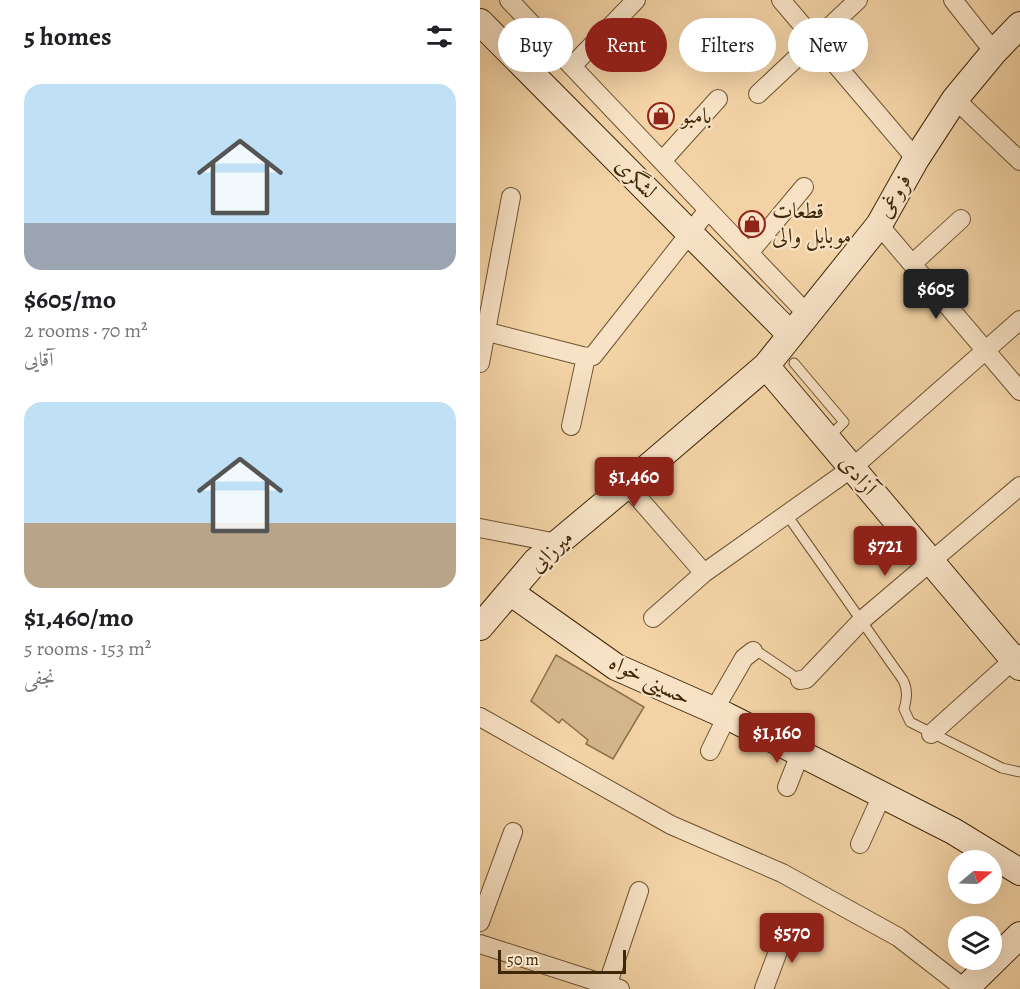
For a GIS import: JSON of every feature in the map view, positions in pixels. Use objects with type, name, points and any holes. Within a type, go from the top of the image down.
[{"type":"street","points":[[509,0],[526,18]]},
{"type":"street","points":[[573,65],[636,0]]},
{"type":"street","points":[[781,0],[796,18]]},
{"type":"street","points":[[840,18],[858,0]]},
{"type":"street","points":[[953,0],[994,52]]},
{"type":"street","name":"لشگری","points":[[480,22],[791,335]]},
{"type":"street","name":"فروغی","points":[[766,366],[879,225],[916,159],[955,99],[1020,25]]},
{"type":"street","points":[[573,67],[807,314]]},
{"type":"street","points":[[758,94],[788,67]]},
{"type":"street","points":[[842,72],[916,159]]},
{"type":"street","points":[[662,162],[718,99]]},
{"type":"street","points":[[955,99],[1020,161]]},
{"type":"street","points":[[748,253],[804,187]]},
{"type":"street","points":[[480,363],[483,331],[510,197]]},
{"type":"street","points":[[572,426],[590,357],[708,210]]},
{"type":"street","points":[[912,264],[961,219]]},
{"type":"street","points":[[879,225],[1020,391]]},
{"type":"street","points":[[653,618],[704,573],[852,468],[1020,320]]},
{"type":"street","points":[[483,331],[590,357]]},
{"type":"street","name":"آزادی","points":[[766,366],[930,561],[1018,660]]},
{"type":"street","name":"میرزایی","points":[[480,627],[536,561],[766,366]]},
{"type":"street","points":[[627,485],[704,573]]},
{"type":"street","points":[[800,680],[806,679],[862,620],[1020,486]]},
{"type":"street","points":[[480,528],[557,543]]},
{"type":"street","name":"حسینی خواه","points":[[510,592],[616,667],[720,713],[953,831],[1020,872]]},
{"type":"street","points":[[710,751],[720,713],[744,658],[753,651]]},
{"type":"street","points":[[931,734],[1018,660]]},
{"type":"street","points":[[480,717],[671,825],[782,873],[889,932],[965,989],[1020,935]]},
{"type":"street","points":[[787,787],[800,754]]},
{"type":"street","points":[[860,844],[882,795]]},
{"type":"street","points":[[480,922],[513,832]]},
{"type":"street","points":[[480,944],[611,988],[639,891]]},
{"type":"street","points":[[764,989],[787,927]]},
{"type":"lane","points":[[794,363],[844,422],[827,438]]},
{"type":"lane","points":[[787,515],[862,620],[906,687],[908,698],[904,709],[910,722],[1002,768],[1020,772]]},
{"type":"lane","points":[[753,651],[760,653],[800,680]]},
{"type":"shaded area","points":[[556,655],[644,707],[613,759],[586,744],[588,740],[562,719],[559,723],[531,701]]},
{"type":"place","name":"بامبو","points":[[661,116]]},
{"type":"place","name":"قطعات موبایل والی","points":[[752,224]]}]
